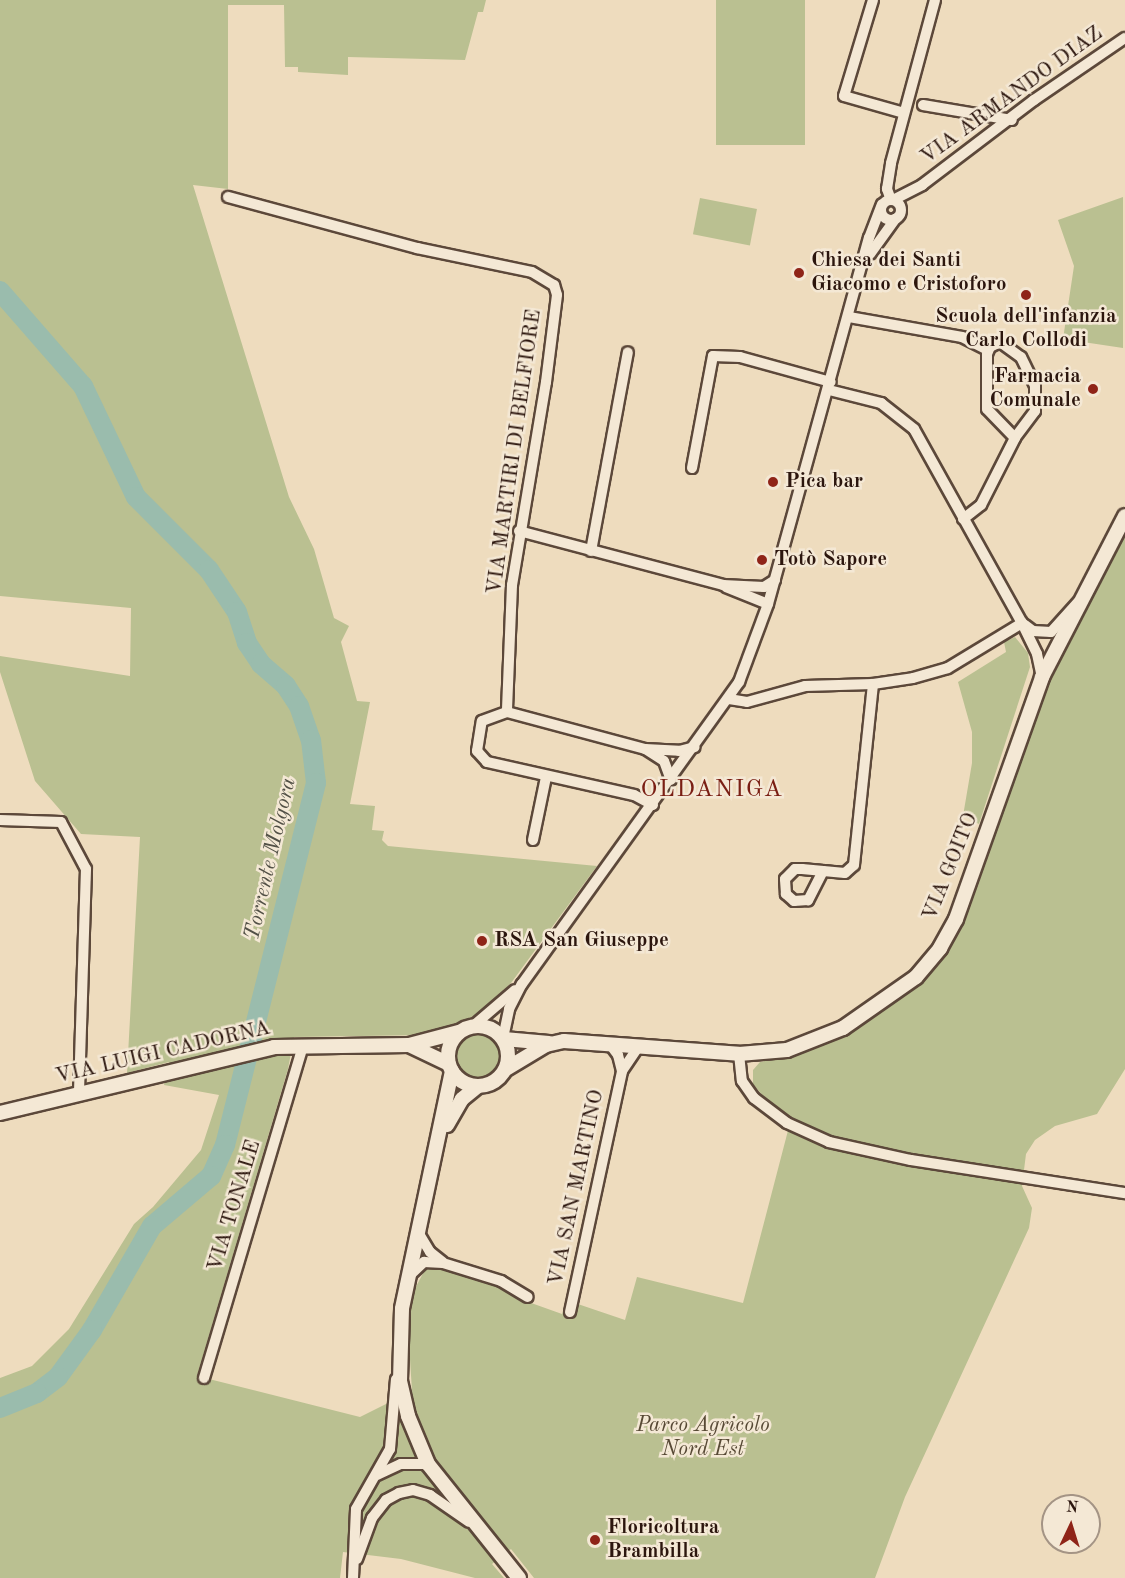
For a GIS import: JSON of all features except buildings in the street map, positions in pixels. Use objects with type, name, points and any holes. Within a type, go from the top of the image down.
[{"type":"street","points":[[873,0],[844,96],[904,113]]},
{"type":"street","points":[[888,202],[900,205],[899,215],[884,218],[888,202],[887,184],[935,0]]},
{"type":"street","name":"VIA ARMANDO DIAZ","points":[[503,1039],[509,1008],[522,984],[729,699],[755,646],[865,262],[869,238],[888,202],[922,185],[1125,38]]},
{"type":"street","points":[[923,105],[1012,120]]},
{"type":"street","name":"VIA ARMANDO DIAZ","points":[[865,262],[922,185]]},
{"type":"street","name":"VIA MARTIRI DI BELFIORE","points":[[228,196],[417,248],[532,272],[554,285],[557,296],[546,382],[519,531],[512,585],[507,712]]},
{"type":"street","points":[[849,317],[962,337],[988,350]]},
{"type":"street","points":[[963,519],[981,505],[1015,438],[1035,411],[1033,377],[1008,345],[996,343],[988,350],[987,409],[1015,438]]},
{"type":"street","points":[[591,551],[628,352]]},
{"type":"street","points":[[692,468],[713,356],[740,357],[881,403],[906,420],[930,453],[963,519],[1034,646],[1042,677]]},
{"type":"street","name":"VIA GOITO","points":[[503,1039],[554,1043],[609,1043],[739,1054],[787,1050],[843,1028],[916,977],[940,948],[975,873],[1022,725],[1042,677],[1125,516]]},
{"type":"street","points":[[519,531],[723,585],[768,604]]},
{"type":"street","points":[[723,585],[764,587],[775,580]]},
{"type":"street","points":[[1022,623],[1033,631],[1051,632],[1080,600]]},
{"type":"street","points":[[729,699],[747,702],[805,686],[873,684],[948,668],[1022,623]]},
{"type":"street","points":[[824,871],[845,873],[854,865],[873,684]]},
{"type":"street","points":[[653,804],[634,795],[487,762],[477,751],[476,742],[483,721],[507,712],[645,749],[679,751],[695,747]]},
{"type":"street","points":[[645,749],[664,761],[671,780]]},
{"type":"street","points":[[533,840],[546,777]]},
{"type":"street","points":[[0,820],[48,819],[61,822],[86,869],[87,903],[79,1095]]},
{"type":"street","name":"VIA ARMANDO DIAZ","points":[[473,1026],[522,984]]},
{"type":"street","points":[[353,1574],[356,1509],[392,1441],[398,1362],[409,1277],[439,1144],[450,1067],[450,1046],[459,1032],[473,1026],[488,1027],[503,1039],[509,1056],[506,1068],[494,1083],[477,1087],[462,1099],[439,1144]]},
{"type":"street","name":"VIA LUIGI CADORNA","points":[[0,1113],[258,1050],[303,1045],[410,1045],[459,1032]]},
{"type":"street","name":"VIA GOITO","points":[[506,1068],[554,1043]]},
{"type":"street","name":"VIA SAN MARTINO","points":[[609,1043],[618,1055],[622,1071]]},
{"type":"street","name":"VIA TONALE","points":[[204,1378],[303,1045]]},
{"type":"street","name":"VIA LUIGI CADORNA","points":[[410,1045],[450,1067]]},
{"type":"street","name":"VIA SAN MARTINO","points":[[570,1312],[622,1071],[638,1047]]},
{"type":"street","points":[[739,1054],[742,1081],[754,1098],[788,1123],[829,1142],[911,1160],[1125,1193]]},
{"type":"street","points":[[450,1067],[463,1082],[477,1087]]},
{"type":"street","points":[[418,1232],[430,1252],[443,1263]]},
{"type":"street","points":[[409,1277],[424,1262],[443,1263],[501,1281],[528,1297]]},
{"type":"street","points":[[398,1362],[408,1416],[428,1464],[519,1578]]},
{"type":"street","points":[[373,1479],[394,1466],[428,1464]]},
{"type":"street","points":[[353,1574],[372,1518],[382,1504],[399,1493],[413,1490],[430,1494],[485,1534]]},
{"type":"green space","name":"Parco Agricolo Nord Est","points":[[0,0],[486,0],[483,12],[478,12],[465,60],[348,57],[348,75],[298,72],[298,67],[285,67],[284,5],[228,5],[228,189],[193,185],[289,497],[314,549],[334,618],[349,626],[341,642],[357,701],[370,702],[350,804],[375,806],[372,830],[384,831],[382,840],[388,846],[597,866],[511,983],[478,1013],[457,1026],[428,1035],[294,1037],[288,1069],[197,1376],[360,1417],[412,1391],[408,1328],[410,1298],[429,1262],[496,1282],[521,1295],[520,1299],[562,1314],[566,1300],[625,1320],[637,1277],[743,1303],[791,1119],[768,1102],[753,1084],[753,1070],[760,1062],[799,1054],[849,1033],[905,996],[936,965],[966,912],[1052,673],[1125,532],[1125,1069],[1097,1114],[1055,1126],[1035,1140],[1026,1154],[1022,1186],[1032,1208],[1029,1228],[905,1497],[875,1578],[534,1578],[511,1549],[492,1564],[504,1578],[475,1578],[401,1559],[343,1552],[340,1578],[0,1578],[0,1378],[32,1366],[69,1329],[134,1224],[153,1207],[201,1150],[219,1095],[164,1085],[169,1062],[127,1073],[140,837],[81,834],[35,781],[0,672],[0,656],[130,676],[131,608],[0,596]]},
{"type":"green space","points":[[716,0],[805,0],[805,145],[716,145]]},
{"type":"green space","points":[[1123,197],[1123,348],[1063,339],[1074,266],[1058,220]]},
{"type":"green space","points":[[700,198],[757,209],[750,245],[693,234]]},
{"type":"green space","points":[[1015,637],[1028,653],[1030,667],[979,824],[963,816],[972,763],[972,732],[958,682],[1006,652],[1004,642]]},
{"type":"green space","points":[[482,1033],[494,1039],[499,1047],[499,1065],[494,1073],[486,1078],[472,1079],[460,1073],[455,1065],[454,1051],[460,1039],[468,1034]]},
{"type":"waterway","name":"Torrente Molgora","points":[[0,291],[83,386],[136,497],[209,570],[237,612],[247,643],[261,664],[286,686],[299,706],[311,740],[316,783],[225,1145],[211,1176],[152,1226],[92,1330],[58,1377],[37,1393],[0,1408]]},
{"type":"place","name":"Chiesa dei Santi Giacomo e Cristoforo","points":[[799,273]]},
{"type":"place","name":"Scuola dell'infanzia Carlo Collodi","points":[[1026,295]]},
{"type":"place","name":"Farmacia Comunale","points":[[1093,389]]},
{"type":"place","name":"Pica bar","points":[[773,482]]},
{"type":"place","name":"Totò Sapore","points":[[762,560]]},
{"type":"place","name":"RSA San Giuseppe","points":[[482,941]]},
{"type":"place","name":"Floricoltura Brambilla","points":[[595,1540]]},
{"type":"district","name":"OLDANIGA","points":[[712,791]]}]
